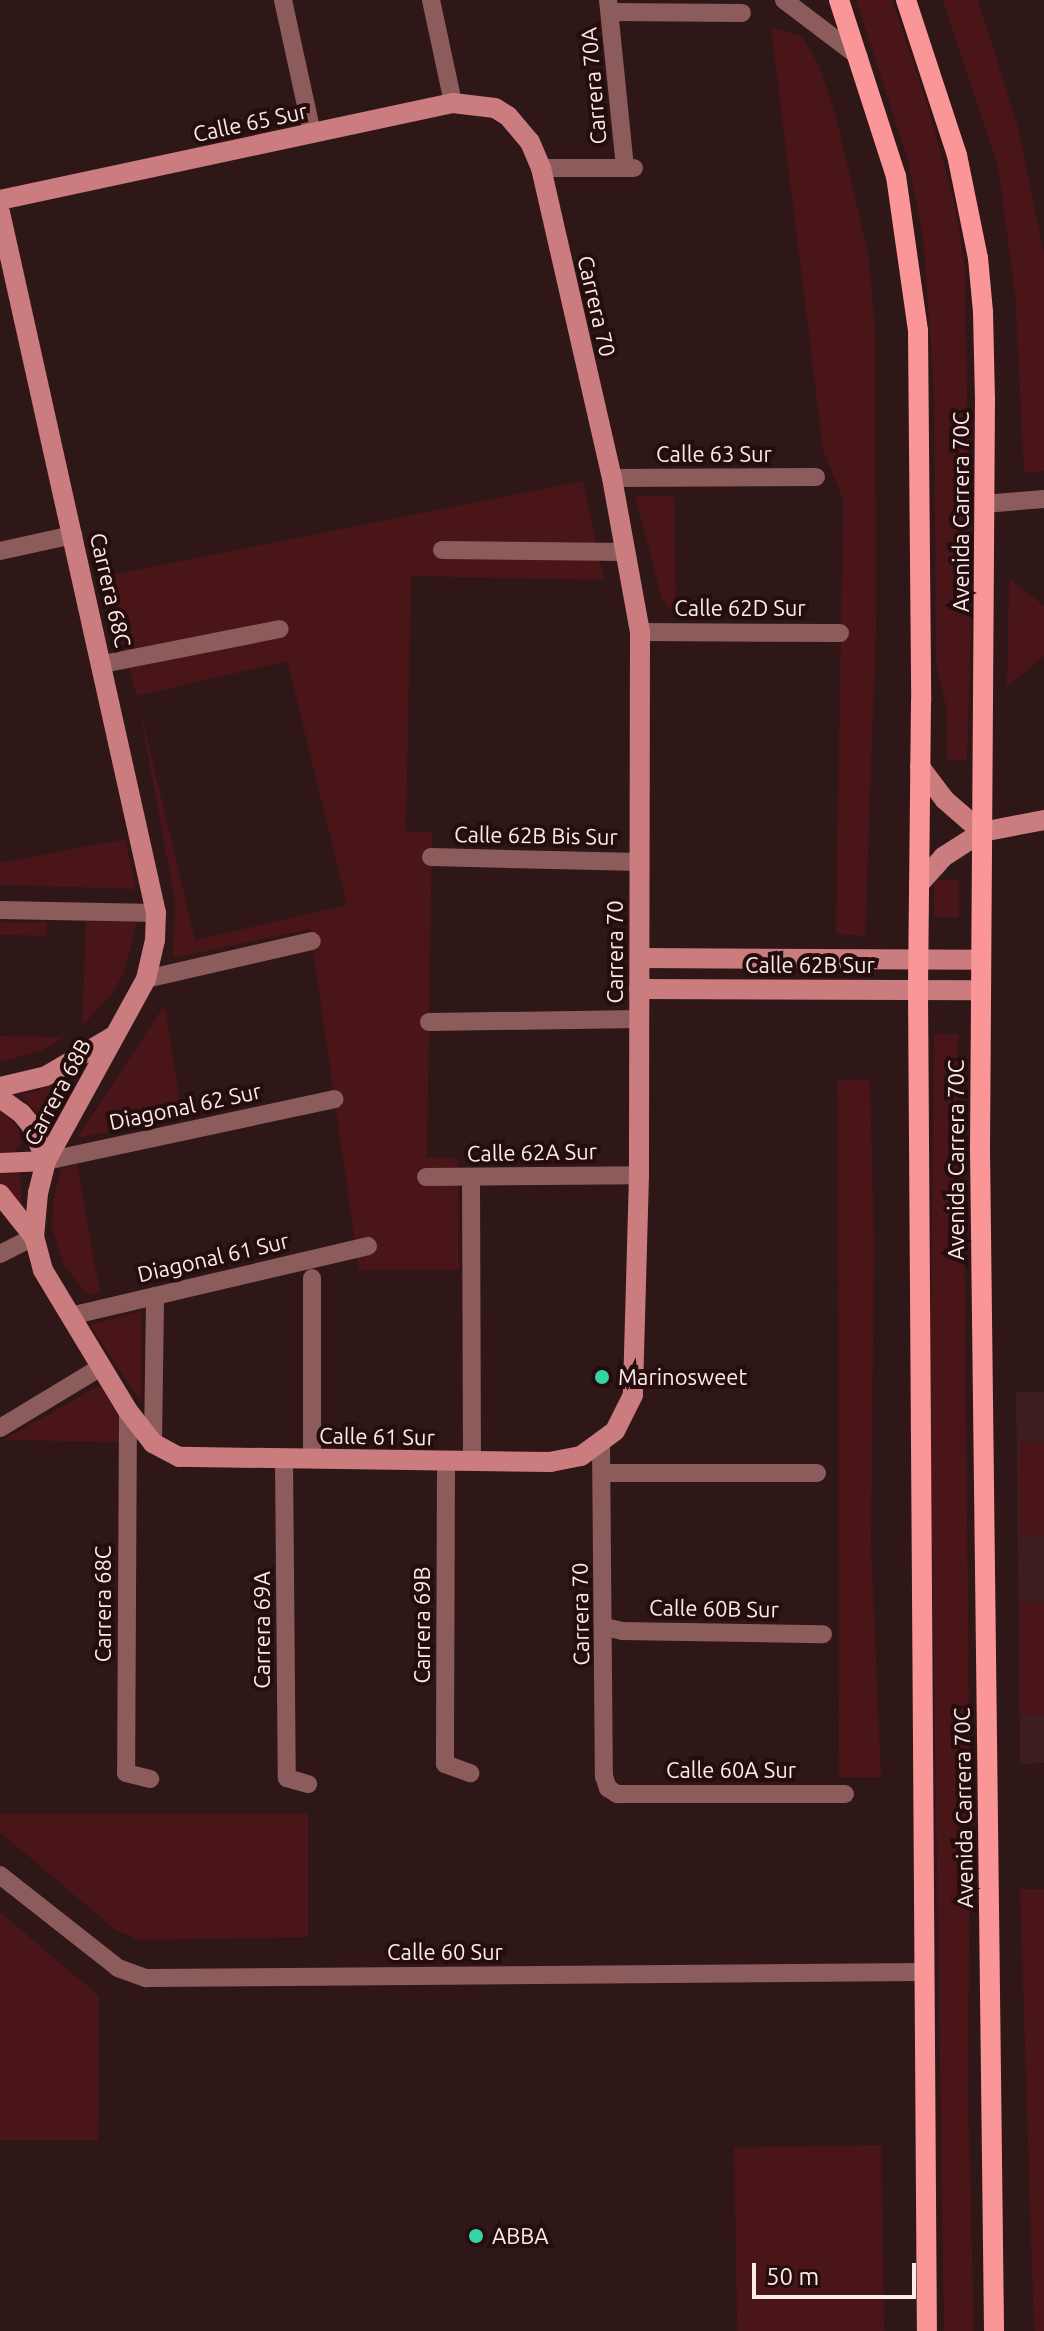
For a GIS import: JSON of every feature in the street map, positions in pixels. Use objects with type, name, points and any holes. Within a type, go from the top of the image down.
[{"type":"main road","name":"Avenida Carrera 70C","points":[[839,0],[896,176],[918,331],[918,990],[927,2331]]},
{"type":"main road","name":"Avenida Carrera 70C","points":[[906,0],[957,155],[978,258],[985,398],[980,990],[994,2331]]},
{"type":"street","points":[[283,0],[312,133]]},
{"type":"street","points":[[431,0],[453,103]]},
{"type":"street","points":[[784,0],[859,57]]},
{"type":"street","points":[[609,6],[742,13]]},
{"type":"street","name":"Carrera 70A","points":[[541,168],[629,168],[609,6]]},
{"type":"street","name":"Calle 65 Sur","points":[[0,200],[453,103],[475,103],[508,116]]},
{"type":"street","name":"Carrera 70","points":[[508,116],[530,142],[541,168],[612,478],[640,632],[639,1175],[633,1395],[615,1431],[601,1444],[604,1776],[608,1788],[617,1794]]},
{"type":"street","name":"Carrera 68C","points":[[1,223],[103,664],[156,913],[155,940],[146,979]]},
{"type":"street","name":"Calle 63 Sur","points":[[612,478],[816,477]]},
{"type":"street","points":[[984,504],[1044,499]]},
{"type":"street","points":[[0,551],[73,535]]},
{"type":"street","points":[[442,550],[626,552]]},
{"type":"street","points":[[103,664],[280,629]]},
{"type":"street","name":"Calle 62D Sur","points":[[640,632],[840,633]]},
{"type":"street","points":[[920,767],[945,800],[982,832]]},
{"type":"street","points":[[919,884],[943,857],[982,832],[1044,820]]},
{"type":"street","name":"Calle 62B Bis Sur","points":[[431,857],[640,862]]},
{"type":"street","points":[[0,910],[156,913]]},
{"type":"street","points":[[146,979],[312,941]]},
{"type":"street","name":"Calle 62B Sur","points":[[640,958],[980,960]]},
{"type":"street","name":"Carrera 68B","points":[[146,979],[46,1161],[38,1193],[34,1237],[43,1270],[128,1411],[153,1443]]},
{"type":"street","name":"Calle 62B Sur","points":[[639,989],[980,990]]},
{"type":"street","points":[[429,1022],[639,1019]]},
{"type":"street","points":[[0,1087],[46,1076],[115,1035]]},
{"type":"street","points":[[0,1098],[21,1113],[31,1125],[46,1161]]},
{"type":"street","name":"Diagonal 62 Sur","points":[[0,1163],[46,1161],[334,1099]]},
{"type":"street","name":"Calle 62A Sur","points":[[426,1177],[639,1175]]},
{"type":"street","points":[[471,1177],[472,1461]]},
{"type":"street","points":[[0,1194],[34,1237],[0,1254]]},
{"type":"street","name":"Diagonal 61 Sur","points":[[70,1316],[368,1246]]},
{"type":"street","points":[[312,1278],[312,1459]]},
{"type":"street","points":[[153,1443],[155,1296]]},
{"type":"street","points":[[0,1428],[101,1367]]},
{"type":"street","name":"Carrera 68C","points":[[128,1411],[126,1773],[150,1779]]},
{"type":"street","name":"Calle 61 Sur","points":[[153,1443],[179,1457],[551,1462],[581,1456],[601,1444]]},
{"type":"street","name":"Carrera 69A","points":[[284,1459],[287,1778],[308,1784]]},
{"type":"street","name":"Carrera 69B","points":[[446,1461],[445,1764],[470,1773]]},
{"type":"street","points":[[602,1473],[817,1473]]},
{"type":"street","name":"Calle 60B Sur","points":[[605,1627],[622,1631],[823,1634]]},
{"type":"street","name":"Calle 60A Sur","points":[[617,1794],[845,1794]]},
{"type":"street","name":"Calle 60 Sur","points":[[0,1875],[118,1968],[146,1978],[924,1972]]},
{"type":"shaded area","points":[[856,0],[892,0],[926,100],[954,201],[965,268],[971,620],[967,761],[947,759],[947,711],[936,664],[934,393],[923,235],[907,157]]},
{"type":"shaded area","points":[[943,0],[978,0],[1018,127],[1044,254],[1044,471],[1024,473],[1015,293],[998,167]]},
{"type":"shaded area","points":[[771,27],[801,36],[819,65],[837,120],[869,258],[875,332],[876,628],[865,936],[836,934],[843,499],[823,450]]},
{"type":"shaded area","points":[[583,481],[604,580],[411,576],[406,831],[432,832],[427,1158],[458,1158],[459,1270],[359,1270],[310,929],[173,958],[175,902],[137,696],[104,576]],"holes":[[[287,661],[347,905],[195,940],[137,696]]]},
{"type":"shaded area","points":[[635,496],[674,496],[676,614],[663,603]]},
{"type":"shaded area","points":[[1009,578],[1044,606],[1044,656],[1007,687]]},
{"type":"shaded area","points":[[125,839],[136,889],[0,885],[0,863]]},
{"type":"shaded area","points":[[934,880],[959,880],[959,917],[934,917]]},
{"type":"shaded area","points":[[86,921],[137,922],[124,973],[111,995],[82,1026]]},
{"type":"shaded area","points":[[0,922],[47,923],[47,936],[0,935]]},
{"type":"shaded area","points":[[165,1004],[182,1119],[77,1138]]},
{"type":"shaded area","points":[[934,1034],[958,1034],[957,1126],[964,1199],[970,1817],[968,2096],[974,2331],[944,2331],[930,1410]]},
{"type":"shaded area","points":[[0,1036],[65,1037],[43,1050],[0,1062]]},
{"type":"shaded area","points":[[68,1079],[44,1121],[19,1094],[33,1092]]},
{"type":"shaded area","points":[[870,1079],[874,1247],[871,1544],[881,1777],[839,1777],[838,1080]]},
{"type":"shaded area","points":[[0,1111],[16,1124],[20,1135],[20,1145],[13,1152],[0,1153]]},
{"type":"shaded area","points":[[77,1164],[100,1293],[87,1295],[64,1265],[52,1228],[53,1200],[61,1169]]},
{"type":"shaded area","points":[[0,1171],[20,1171],[22,1214],[0,1182]]},
{"type":"shaded area","points":[[142,1311],[141,1402],[90,1325]]},
{"type":"shaded area","points":[[100,1385],[118,1416],[119,1442],[3,1440]]},
{"type":"shaded area","points":[[1016,1392],[1044,1392],[1044,1763],[1020,1764]]},
{"type":"shaded area","points":[[1019,1442],[1044,1442],[1044,1535],[1019,1535]]},
{"type":"shaded area","points":[[1020,1602],[1044,1602],[1044,1715],[1020,1715]]},
{"type":"shaded area","points":[[0,1814],[308,1814],[308,1937],[138,1940],[114,1929],[0,1832]]},
{"type":"shaded area","points":[[1020,1889],[1044,1889],[1044,2331],[1034,2331]]},
{"type":"shaded area","points":[[0,1912],[99,1996],[98,2140],[0,2140]]},
{"type":"shaded area","points":[[881,2145],[884,2331],[737,2331],[734,2148]]},
{"type":"place","name":"Marinosweet","points":[[602,1377]]},
{"type":"place","name":"ABBA","points":[[476,2236]]}]
